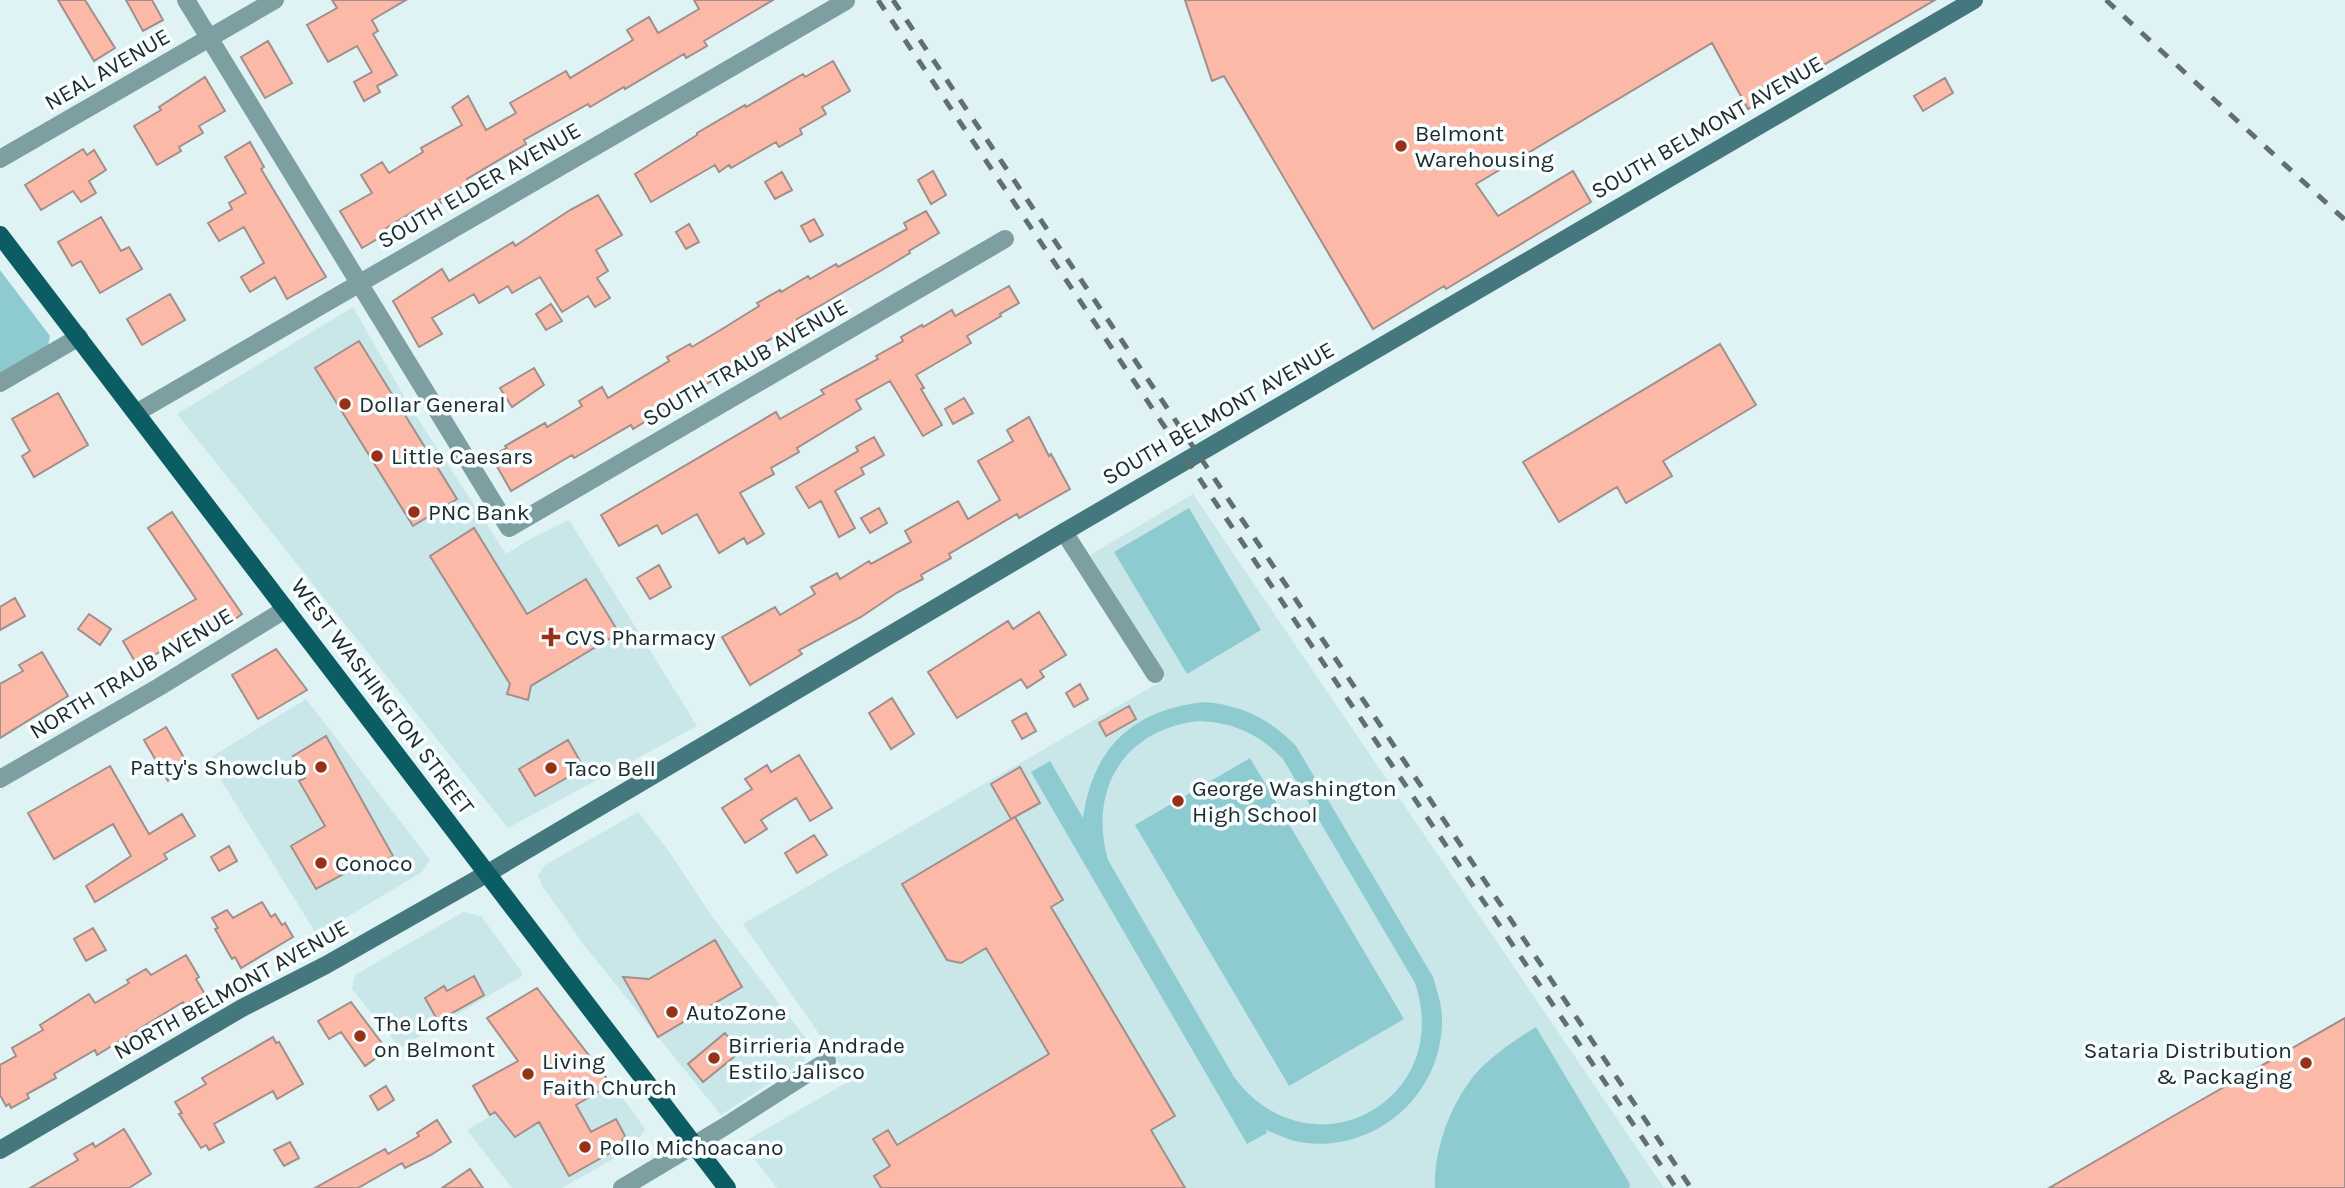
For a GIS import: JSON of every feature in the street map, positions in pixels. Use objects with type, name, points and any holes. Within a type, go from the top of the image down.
[{"type":"main road","name":"SOUTH BELMONT AVENUE","points":[[488,873],[1063,532],[1974,0]]},
{"type":"main road","name":"WEST WASHINGTON STREET","points":[[0,235],[727,1188]]},
{"type":"main road","name":"NORTH BELMONT AVENUE","points":[[0,1150],[242,1008],[488,873]]},
{"type":"street","points":[[186,0],[359,283]]},
{"type":"street","name":"NEAL AVENUE","points":[[0,159],[275,0]]},
{"type":"street","name":"SOUTH ELDER AVENUE","points":[[136,412],[846,1]]},
{"type":"street","name":"SOUTH TRAUB AVENUE","points":[[359,283],[509,528],[1005,239]]},
{"type":"street","points":[[0,383],[79,338]]},
{"type":"street","points":[[1063,532],[1155,674]]},
{"type":"street","name":"NORTH TRAUB AVENUE","points":[[0,779],[159,687],[286,609]]},
{"type":"street","points":[[622,1188],[827,1061]]},
{"type":"shaded area","points":[[0,270],[50,336],[48,346],[0,373]]},
{"type":"shaded area","points":[[353,307],[409,405],[506,554],[569,520],[697,726],[508,828],[177,414]]},
{"type":"shaded area","name":"George Washington High School","points":[[1193,494],[1664,1188],[777,1188],[742,1143],[851,1080],[743,924],[1165,679],[1090,555]]},
{"type":"shaded area","points":[[1189,508],[1261,630],[1187,674],[1114,552]]},
{"type":"shaded area","points":[[306,699],[430,860],[422,872],[317,935],[208,759]]},
{"type":"shaded area","points":[[1204,702],[1243,710],[1276,728],[1296,746],[1433,977],[1442,1019],[1439,1046],[1431,1070],[1419,1092],[1402,1111],[1381,1127],[1358,1137],[1333,1143],[1306,1143],[1266,1130],[1267,1133],[1247,1144],[1031,772],[1050,761],[1083,818],[1096,771],[1107,752],[1137,723],[1179,706]],"holes":[[[1198,721],[1234,727],[1255,736],[1283,759],[1415,983],[1422,1025],[1414,1062],[1395,1092],[1368,1113],[1335,1123],[1300,1122],[1265,1107],[1234,1077],[1108,860],[1103,834],[1103,810],[1108,787],[1118,767],[1132,750],[1150,737],[1172,727]]]},
{"type":"shaded area","points":[[1250,758],[1404,1019],[1289,1086],[1135,825]]},
{"type":"shaded area","points":[[638,812],[668,850],[711,915],[808,1041],[804,1061],[721,1115],[584,945],[538,876],[545,865]]},
{"type":"shaded area","points":[[463,912],[481,916],[522,972],[522,976],[400,1048],[352,989],[355,975]]},
{"type":"shaded area","points":[[1536,1027],[1630,1184],[1629,1188],[1435,1188],[1435,1172],[1442,1139],[1463,1090],[1490,1060]]},
{"type":"shaded area","points":[[592,1056],[645,1129],[643,1133],[629,1150],[562,1188],[512,1188],[467,1130]]},
{"type":"building","points":[[58,0],[85,0],[115,48],[94,61]]},
{"type":"building","points":[[126,0],[152,0],[163,20],[143,31]]},
{"type":"building","points":[[332,0],[406,0],[372,20],[378,31],[373,34],[397,75],[377,86],[380,92],[364,101],[354,82],[372,72],[357,46],[328,62],[307,25],[337,8]]},
{"type":"building","points":[[694,0],[773,0],[704,41],[707,46],[686,58],[684,54],[625,89],[624,87],[590,107],[588,104],[524,140],[526,144],[467,179],[469,183],[439,200],[441,203],[418,217],[414,211],[383,230],[386,234],[362,248],[340,211],[372,193],[361,175],[382,162],[389,173],[423,152],[421,148],[462,125],[452,107],[468,96],[486,130],[516,113],[510,103],[566,71],[570,78],[633,40],[627,30],[649,17],[658,33],[699,9]]},
{"type":"building","name":"Belmont Warehousing","points":[[1185,0],[1935,0],[1748,109],[1712,43],[1476,184],[1498,216],[1573,171],[1591,202],[1446,289],[1444,286],[1373,329],[1224,76],[1212,81]]},
{"type":"building","points":[[268,41],[292,83],[265,98],[241,57]]},
{"type":"building","points":[[833,61],[850,91],[822,107],[826,114],[800,129],[802,134],[779,147],[776,142],[731,168],[729,165],[719,172],[715,165],[651,202],[635,174],[745,105],[746,107],[803,74],[805,77]]},
{"type":"building","points":[[205,77],[225,111],[199,126],[203,133],[179,147],[181,151],[157,165],[134,126],[161,110],[159,107]]},
{"type":"building","points":[[1945,78],[1953,93],[1923,111],[1914,96]]},
{"type":"building","points":[[250,142],[264,167],[261,169],[326,277],[287,299],[275,277],[250,292],[241,277],[264,263],[244,227],[219,241],[208,223],[232,209],[229,203],[246,193],[225,157]]},
{"type":"building","points":[[83,149],[87,155],[94,150],[106,170],[89,181],[96,193],[81,202],[73,191],[41,210],[25,185]]},
{"type":"building","points":[[933,171],[946,195],[931,204],[918,180]]},
{"type":"building","points":[[782,172],[792,190],[775,199],[765,182]]},
{"type":"building","points":[[598,195],[622,235],[596,250],[608,271],[597,278],[610,298],[595,307],[588,296],[562,312],[540,277],[512,293],[508,286],[479,303],[474,294],[432,318],[442,334],[419,347],[393,301],[442,269],[449,281],[513,242],[515,246]]},
{"type":"building","points":[[926,211],[939,233],[882,270],[797,319],[802,328],[779,341],[776,336],[738,358],[741,363],[633,429],[631,425],[574,458],[572,455],[511,491],[491,456],[507,448],[505,446],[545,423],[547,427],[582,406],[579,401],[602,387],[608,398],[669,361],[667,357],[690,344],[692,347],[759,306],[757,303],[808,276],[810,279],[836,264],[838,267],[907,229],[904,223]]},
{"type":"building","points":[[101,217],[121,251],[129,247],[142,269],[100,293],[81,261],[72,266],[58,242]]},
{"type":"building","points":[[814,219],[823,235],[810,242],[801,226]]},
{"type":"building","points":[[689,224],[699,242],[686,249],[676,232]]},
{"type":"building","points":[[1009,286],[1019,303],[967,336],[971,343],[916,375],[942,425],[923,436],[890,381],[856,400],[861,409],[797,448],[799,452],[771,468],[774,474],[740,493],[764,534],[747,544],[744,538],[719,553],[697,514],[662,534],[657,525],[619,546],[601,515],[776,412],[780,419],[824,394],[821,390],[878,359],[876,356],[903,341],[901,337],[922,325],[923,327],[952,310],[955,316]]},
{"type":"building","points":[[170,294],[185,320],[142,345],[127,319]]},
{"type":"building","points":[[551,304],[562,321],[546,330],[536,314]]},
{"type":"building","points":[[359,341],[457,499],[413,526],[315,368]]},
{"type":"building","points":[[1720,344],[1756,405],[1663,461],[1672,476],[1626,503],[1617,487],[1559,522],[1523,462]]},
{"type":"building","points":[[534,368],[544,385],[512,407],[500,388]]},
{"type":"building","points":[[58,393],[88,445],[34,477],[22,456],[30,451],[12,419]]},
{"type":"building","points":[[964,398],[973,413],[953,424],[945,409]]},
{"type":"building","points":[[1029,417],[1070,489],[1019,518],[1017,514],[949,554],[951,558],[921,575],[923,579],[861,617],[799,650],[802,654],[750,685],[722,637],[775,607],[780,615],[815,594],[811,587],[837,573],[840,579],[869,561],[871,564],[911,542],[905,531],[958,501],[968,519],[1000,500],[978,461],[1013,441],[1007,430]]},
{"type":"building","points":[[874,437],[884,455],[861,468],[864,474],[835,491],[855,528],[839,537],[821,501],[809,508],[796,487],[858,451],[856,447]]},
{"type":"building","points":[[879,508],[887,523],[870,533],[861,518]]},
{"type":"building","points":[[172,512],[242,614],[218,631],[212,622],[137,665],[123,641],[196,599],[148,528]]},
{"type":"building","points":[[474,528],[527,614],[586,579],[619,633],[531,686],[528,700],[507,694],[510,684],[430,556]]},
{"type":"building","points":[[659,565],[671,587],[650,599],[637,578]]},
{"type":"building","points":[[15,598],[25,616],[0,630],[0,607]]},
{"type":"building","points":[[1039,612],[1066,655],[1040,671],[1044,677],[1027,688],[1021,679],[957,718],[928,672],[1008,621],[1013,629]]},
{"type":"building","points":[[89,614],[111,629],[100,645],[78,629]]},
{"type":"building","points":[[276,649],[307,690],[258,719],[232,675]]},
{"type":"building","points":[[42,652],[68,696],[0,738],[0,684],[23,671],[19,665]]},
{"type":"building","points":[[1080,684],[1088,699],[1074,707],[1066,693]]},
{"type":"building","points":[[892,698],[914,734],[891,749],[869,713]]},
{"type":"building","points":[[1129,706],[1136,719],[1106,736],[1099,723]]},
{"type":"building","points":[[1026,713],[1036,731],[1022,739],[1012,721]]},
{"type":"building","points":[[166,727],[190,768],[168,781],[144,740]]},
{"type":"building","points":[[326,736],[393,856],[375,866],[371,859],[316,889],[291,846],[325,826],[299,781],[305,778],[293,756]]},
{"type":"building","name":"Taco Bell","points":[[568,740],[584,768],[535,796],[519,769]]},
{"type":"building","points":[[799,755],[832,808],[810,821],[796,798],[761,820],[767,829],[745,843],[722,808],[752,789],[745,779],[767,765],[771,772]]},
{"type":"building","points":[[110,766],[149,834],[182,814],[195,836],[164,854],[167,859],[95,902],[86,886],[131,856],[113,824],[54,859],[28,813]]},
{"type":"building","points":[[1020,767],[1040,803],[1011,819],[991,784]]},
{"type":"building","points":[[1015,817],[1063,900],[1051,907],[1175,1116],[1151,1130],[1185,1188],[881,1188],[874,1176],[890,1166],[873,1139],[888,1130],[897,1145],[1049,1054],[986,948],[961,963],[947,960],[902,884]]},
{"type":"building","points":[[814,835],[827,855],[797,873],[785,853]]},
{"type":"building","points":[[229,846],[237,861],[219,871],[211,857]]},
{"type":"building","points":[[262,902],[271,917],[275,914],[282,925],[285,923],[293,937],[241,968],[235,957],[232,959],[215,929],[218,928],[212,918],[227,910],[233,918]]},
{"type":"building","points":[[93,928],[106,950],[86,961],[74,939]]},
{"type":"building","name":"AutoZone","points":[[715,940],[742,987],[658,1037],[623,977],[649,979]]},
{"type":"building","points":[[186,955],[206,996],[187,1008],[183,1002],[97,1055],[95,1050],[54,1074],[56,1078],[27,1094],[29,1098],[11,1108],[9,1104],[6,1106],[0,1095],[0,1065],[16,1056],[12,1048],[43,1030],[40,1025],[89,994],[95,1003],[129,983],[127,980],[146,969],[151,975]]},
{"type":"building","points":[[474,976],[484,995],[438,1021],[425,998],[444,986],[447,991]]},
{"type":"building","points":[[537,988],[611,1084],[576,1105],[591,1132],[616,1119],[625,1136],[617,1149],[569,1176],[539,1122],[515,1137],[495,1112],[490,1115],[473,1086],[518,1061],[487,1018]]},
{"type":"building","name":"The Lofts on Belmont","points":[[351,1002],[387,1050],[365,1066],[341,1032],[329,1039],[318,1021]]},
{"type":"building","name":"Sataria Distribution & Packaging","points":[[2345,1018],[2345,1188],[2049,1188],[2189,1107]]},
{"type":"building","name":"Birrieria Andrade Estilo Jalisco","points":[[725,1033],[740,1052],[703,1082],[688,1064]]},
{"type":"building","points":[[273,1037],[276,1043],[279,1042],[303,1084],[277,1099],[273,1091],[214,1124],[224,1142],[209,1150],[206,1145],[201,1148],[179,1114],[182,1113],[175,1102],[206,1084],[202,1078]]},
{"type":"building","points":[[386,1086],[394,1100],[378,1110],[370,1096]]},
{"type":"building","points":[[437,1120],[451,1142],[431,1155],[405,1168],[402,1163],[358,1188],[315,1188],[385,1149],[388,1154],[419,1136],[417,1133]]},
{"type":"building","points":[[124,1129],[151,1174],[129,1188],[30,1188],[78,1160],[74,1154],[93,1143],[95,1147]]},
{"type":"building","points":[[290,1142],[299,1158],[284,1166],[274,1150]]},
{"type":"building","points":[[470,1169],[483,1188],[442,1188]]},
{"type":"railway","points":[[878,0],[1676,1188]]},
{"type":"railway","points":[[893,0],[1691,1188]]},
{"type":"railway","points":[[2106,0],[2345,220]]},
{"type":"place","name":"Belmont Warehousing","points":[[1401,146]]},
{"type":"place","name":"Dollar General","points":[[345,404]]},
{"type":"place","name":"Little Caesars","points":[[377,456]]},
{"type":"place","name":"PNC Bank","points":[[414,512]]},
{"type":"place","name":"CVS Pharmacy","points":[[551,637]]},
{"type":"place","name":"Patty's Showclub","points":[[321,767]]},
{"type":"place","name":"Taco Bell","points":[[551,768]]},
{"type":"place","name":"George Washington High School","points":[[1178,801]]},
{"type":"place","name":"Conoco","points":[[321,863]]},
{"type":"place","name":"AutoZone","points":[[672,1012]]},
{"type":"place","name":"The Lofts on Belmont","points":[[360,1036]]},
{"type":"place","name":"Birrieria Andrade Estilo Jalisco","points":[[714,1058]]},
{"type":"place","name":"Sataria Distribution & Packaging","points":[[2306,1063]]},
{"type":"place","name":"Living Faith Church","points":[[528,1074]]},
{"type":"place","name":"Pollo Michoacano","points":[[585,1147]]}]
